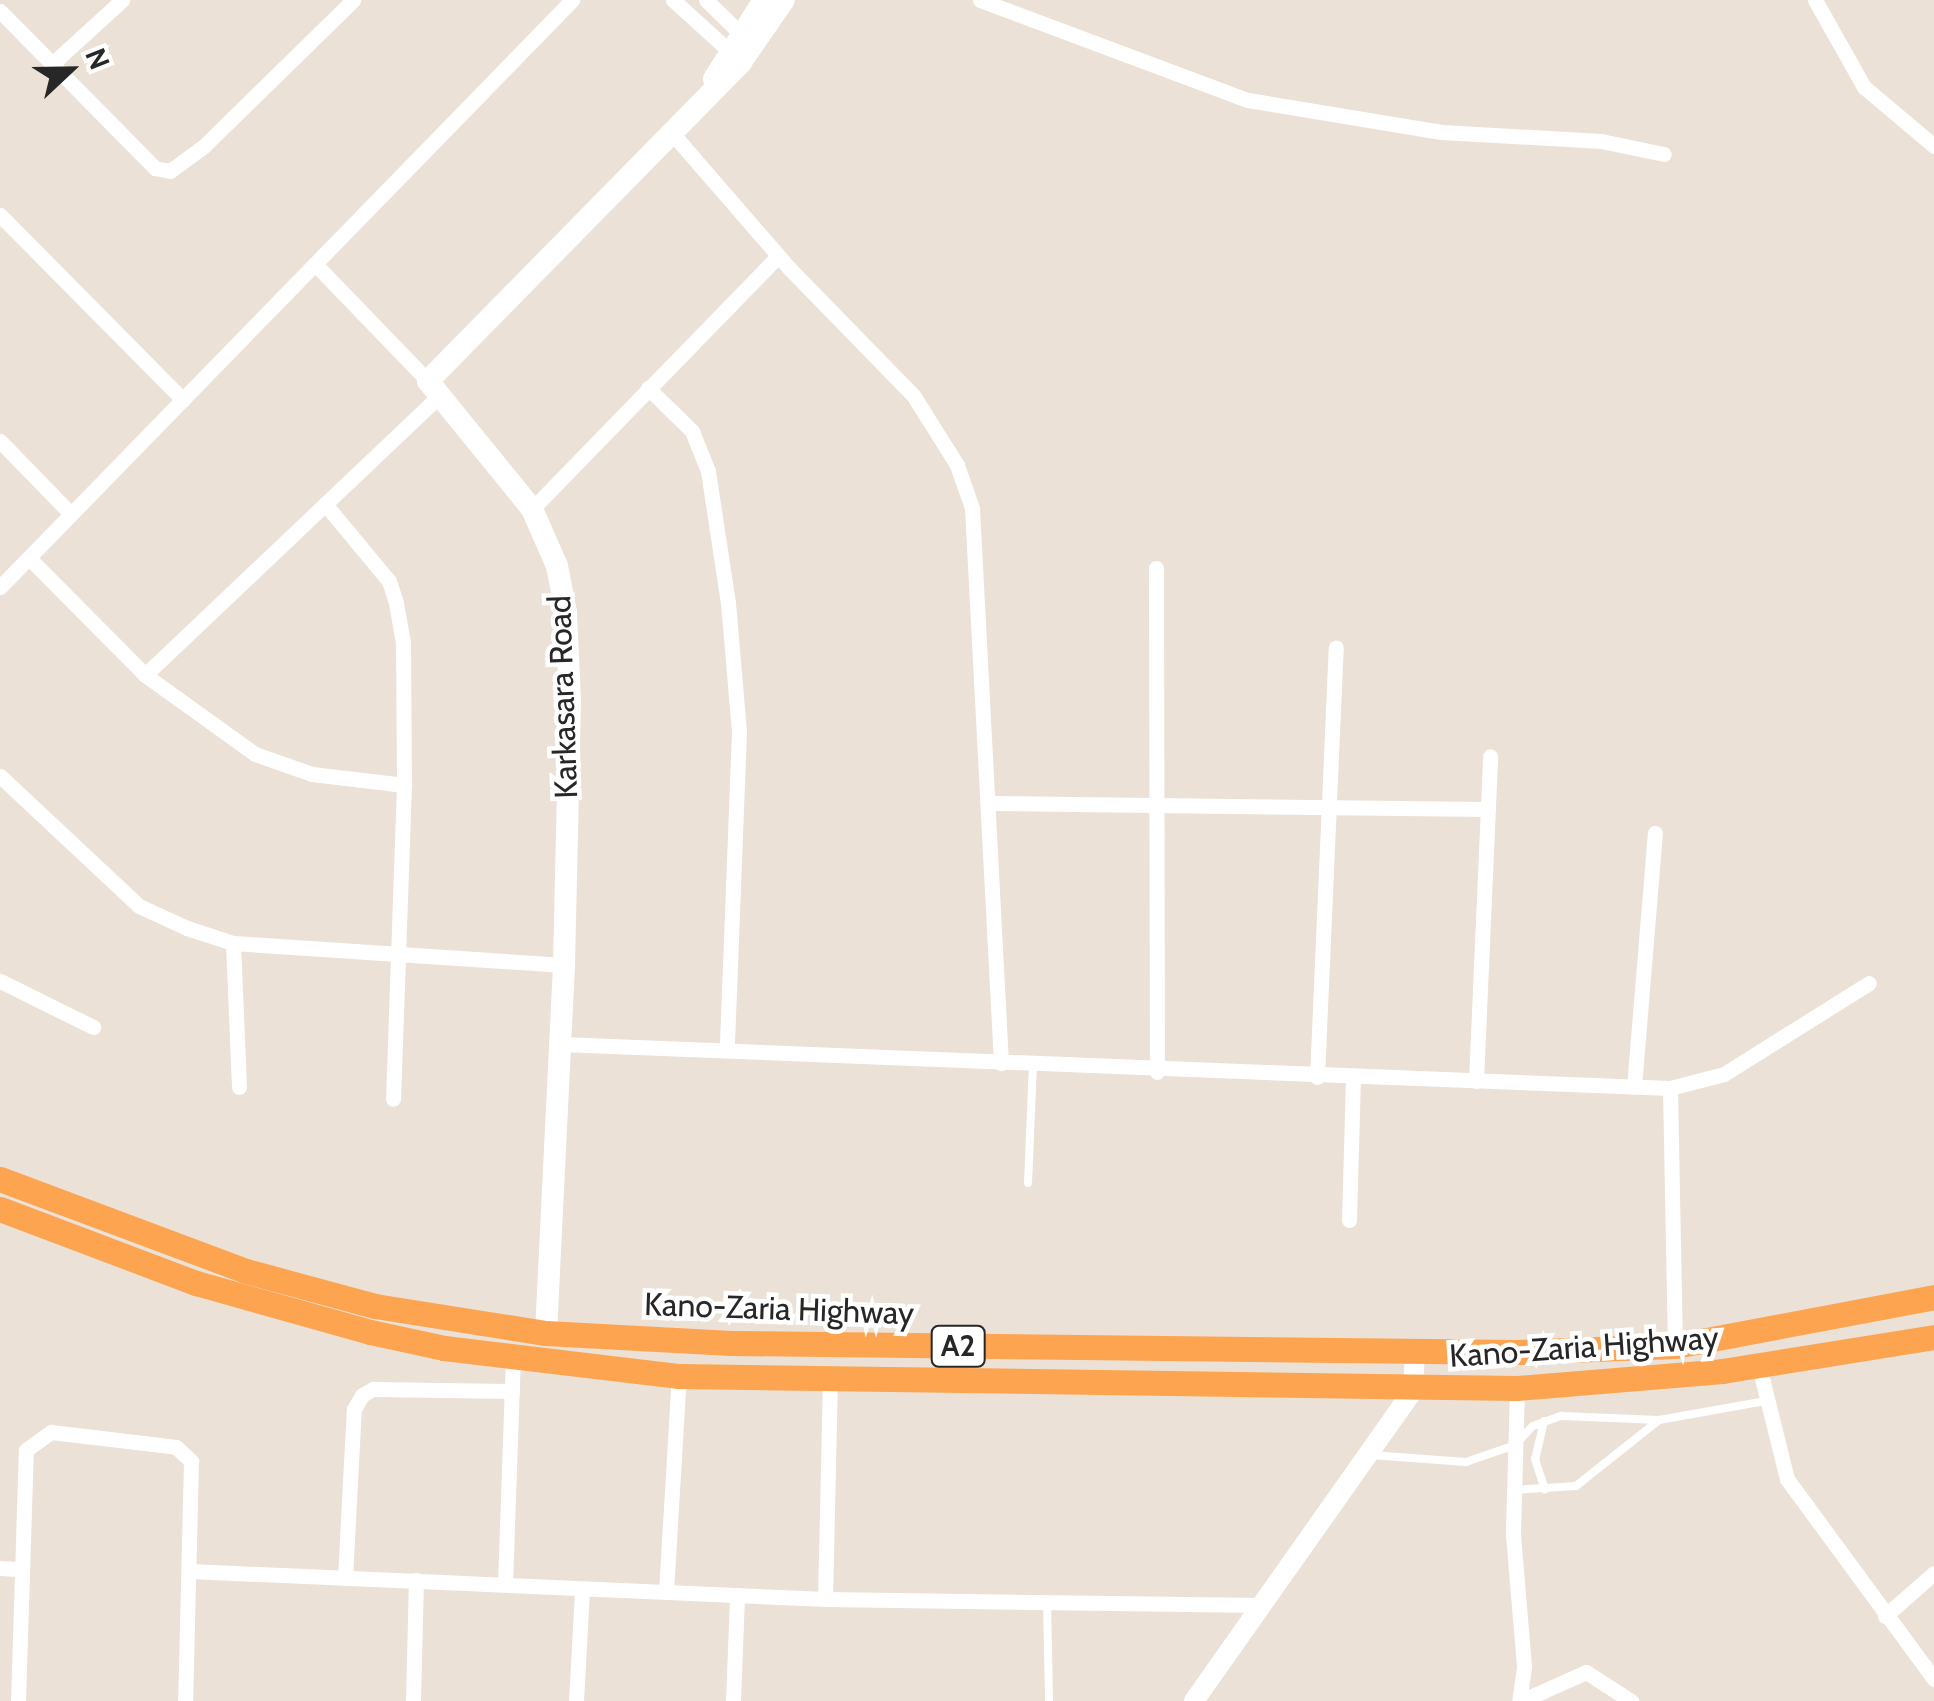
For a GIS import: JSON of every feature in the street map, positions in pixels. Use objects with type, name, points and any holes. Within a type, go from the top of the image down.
[{"type":"highway","name":"Kano-Zaria Highway","points":[[0,1180],[246,1271],[375,1306],[546,1332],[731,1343],[1415,1354],[1675,1346],[1934,1297]]},
{"type":"highway","name":"Kano-Zaria Highway","points":[[0,1209],[196,1284],[286,1310],[513,1358],[679,1376],[1413,1390],[1516,1388],[1759,1366],[1934,1337]]},
{"type":"main road","points":[[741,48],[764,0]]},
{"type":"main road","points":[[433,388],[672,134],[784,0]]},
{"type":"main road","name":"Karkasara Road","points":[[433,388],[532,510],[556,566],[566,612],[570,701],[564,966],[546,1332]]},
{"type":"street","points":[[52,64],[122,0]]},
{"type":"street","points":[[0,12],[156,168],[170,171],[204,146],[353,0]]},
{"type":"street","points":[[0,588],[572,0]]},
{"type":"street","points":[[673,0],[741,48]]},
{"type":"street","points":[[706,0],[741,48]]},
{"type":"street","points":[[980,0],[1248,100],[1442,132],[1601,141],[1664,154]]},
{"type":"street","points":[[1815,0],[1833,43],[1864,87],[1934,146]]},
{"type":"street","points":[[672,134],[778,256],[913,395],[957,466],[972,508],[990,803],[1000,1063]]},
{"type":"street","points":[[0,214],[183,400]]},
{"type":"street","points":[[532,510],[778,256]]},
{"type":"street","points":[[144,675],[325,504],[433,388],[315,264]]},
{"type":"street","points":[[648,388],[692,431],[708,471],[728,603],[739,731],[727,1050]]},
{"type":"street","points":[[0,441],[71,514]]},
{"type":"street","points":[[325,504],[389,581],[404,641],[404,785],[393,1099]]},
{"type":"street","points":[[29,558],[144,675],[256,754],[312,774],[404,785]]},
{"type":"street","points":[[1156,568],[1157,1072]]},
{"type":"street","points":[[1317,1077],[1336,647]]},
{"type":"street","points":[[1476,1081],[1490,756]]},
{"type":"street","points":[[0,776],[139,906],[233,943],[564,966]]},
{"type":"street","points":[[990,803],[1488,808]]},
{"type":"street","points":[[1634,1087],[1656,833]]},
{"type":"street","points":[[233,943],[238,1087]]},
{"type":"street","points":[[0,981],[93,1027]]},
{"type":"street","points":[[560,1044],[1157,1072],[1670,1088],[1724,1074],[1868,983]]},
{"type":"street","points":[[1349,1220],[1354,1079]]},
{"type":"street","points":[[1670,1088],[1675,1346]]},
{"type":"street","points":[[1194,1701],[1413,1390],[1415,1354]]},
{"type":"street","points":[[505,1584],[513,1358]]},
{"type":"street","points":[[1759,1366],[1787,1479],[1934,1679]]},
{"type":"street","points":[[666,1592],[679,1376]]},
{"type":"street","points":[[825,1599],[830,1381]]},
{"type":"street","points":[[1516,1388],[1514,1490],[1524,1667],[1520,1701]]},
{"type":"street","points":[[345,1578],[354,1409],[362,1394],[374,1389],[512,1391]]},
{"type":"street","points":[[18,1701],[26,1450],[51,1432],[184,1452],[191,1462],[185,1701]]},
{"type":"street","points":[[0,1568],[22,1568]]},
{"type":"street","points":[[190,1572],[825,1599],[1264,1606]]},
{"type":"street","points":[[1885,1616],[1934,1573]]},
{"type":"street","points":[[413,1701],[416,1580]]},
{"type":"street","points":[[576,1701],[582,1590]]},
{"type":"street","points":[[733,1701],[738,1595]]},
{"type":"street","points":[[1520,1701],[1586,1672],[1631,1701]]},
{"type":"lane","points":[[1028,1183],[1033,1065]]},
{"type":"lane","points":[[1368,1454],[1446,1463],[1515,1446],[1544,1421],[1579,1413],[1659,1420],[1766,1401]]},
{"type":"lane","points":[[1514,1490],[1544,1490],[1590,1478],[1659,1420]]},
{"type":"lane","points":[[1544,1421],[1535,1459],[1544,1490]]},
{"type":"lane","points":[[1047,1602],[1049,1701]]}]
